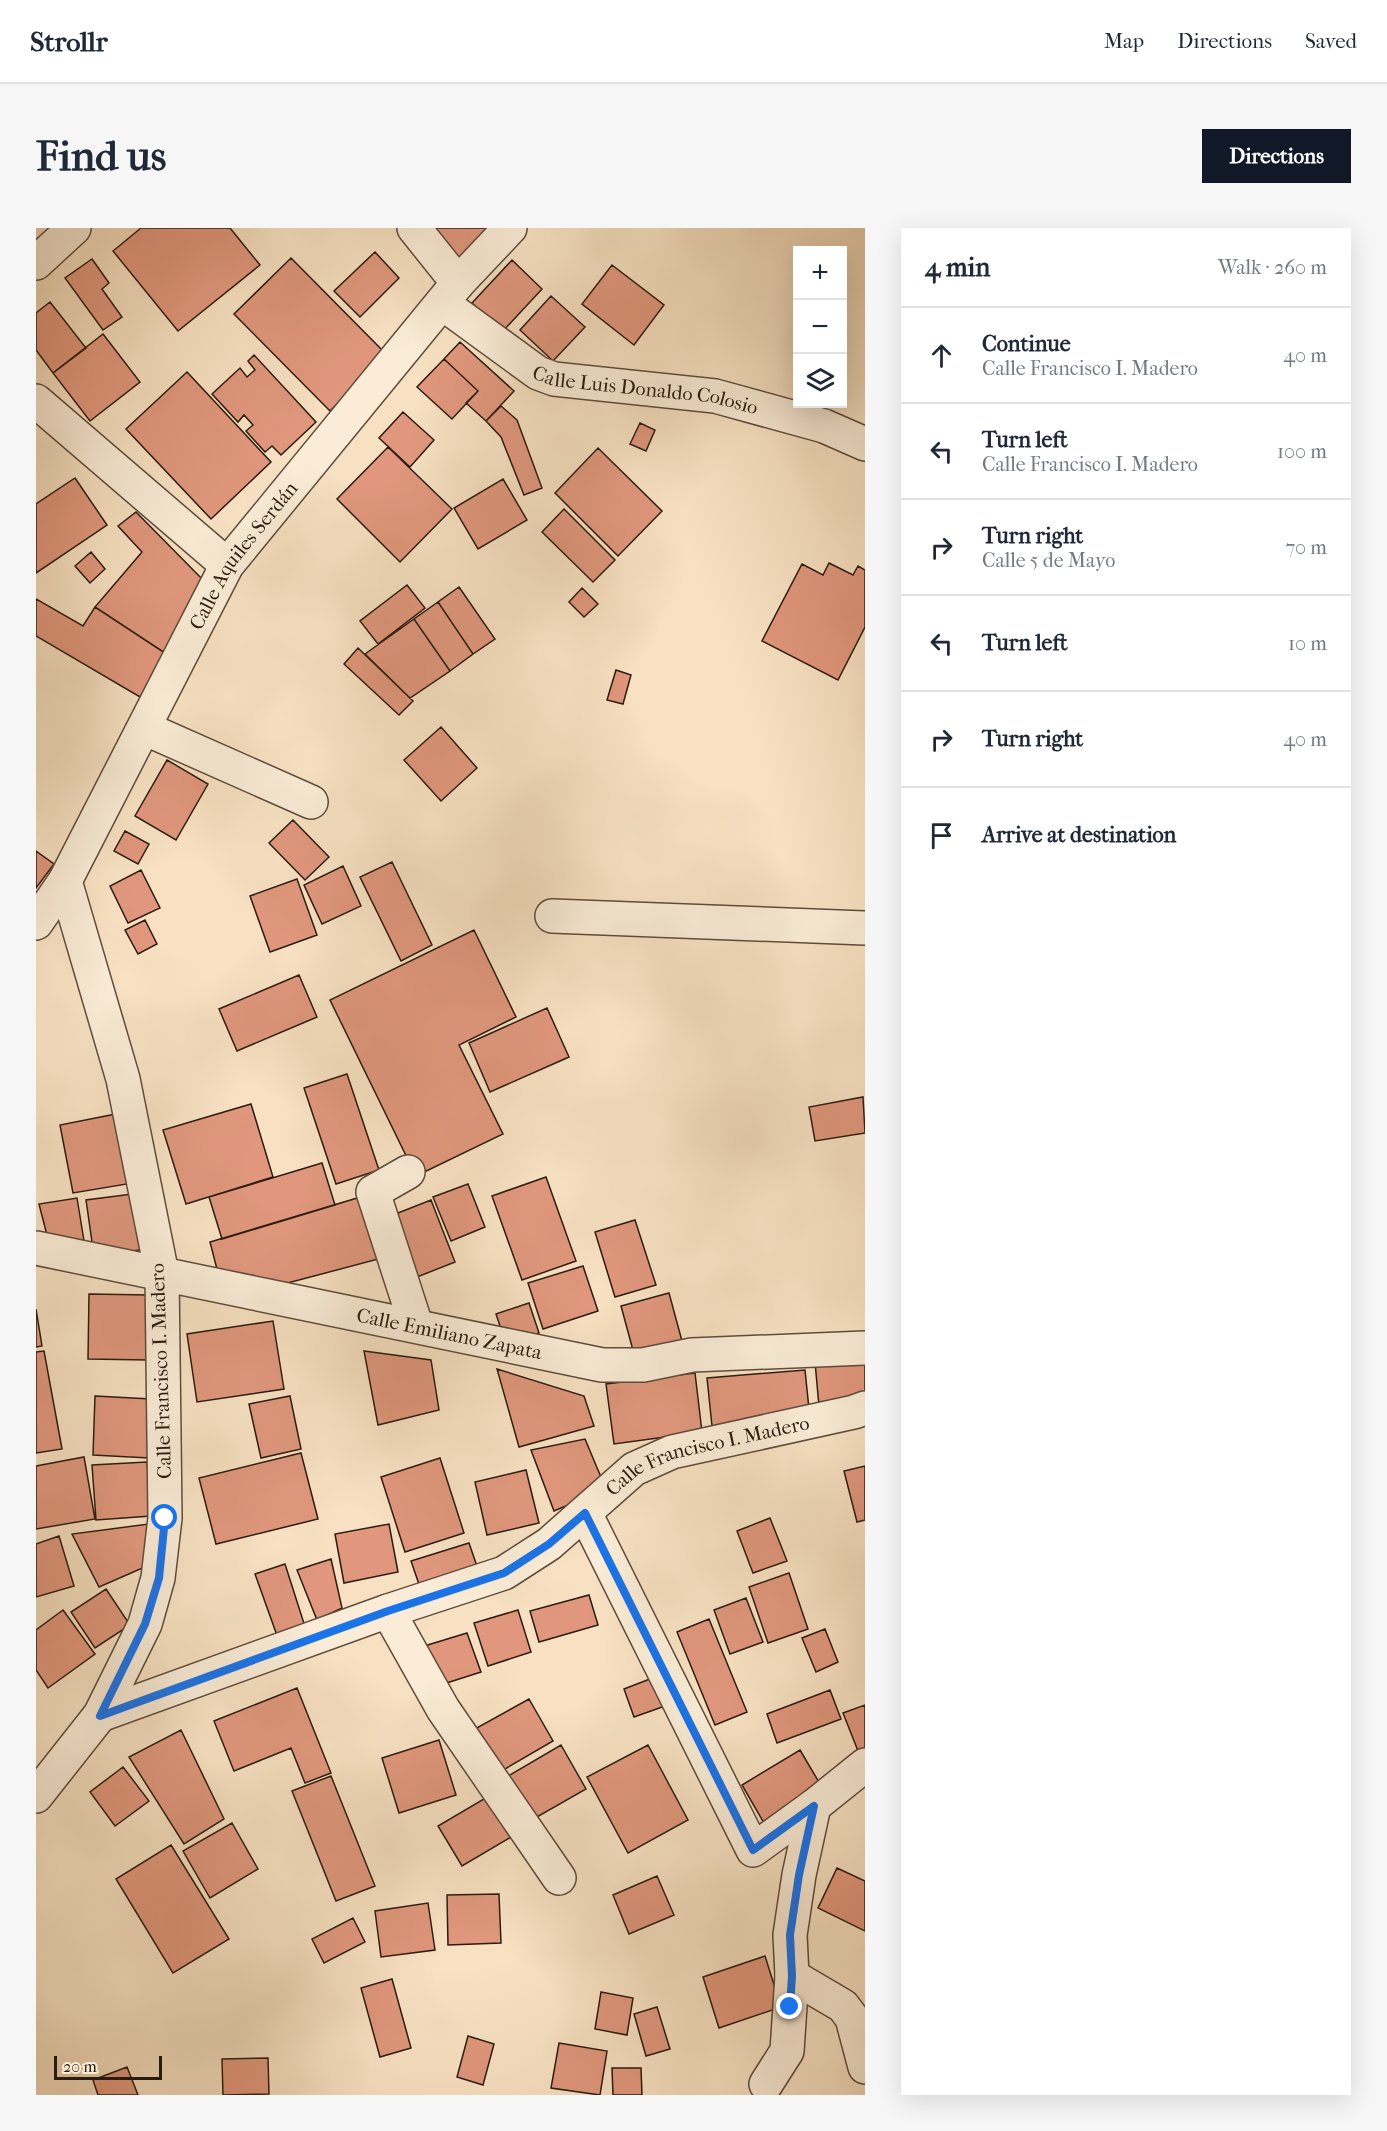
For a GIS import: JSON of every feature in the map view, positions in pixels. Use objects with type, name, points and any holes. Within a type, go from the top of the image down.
[{"type":"street","points":[[36,263],[74,228]]},
{"type":"street","name":"Calle Luis Donaldo Colosio","points":[[414,228],[450,293],[538,373],[554,379],[715,396],[824,426],[865,444]]},
{"type":"street","name":"Calle Aquiles Serdán","points":[[36,923],[65,881],[227,565],[450,293],[510,228]]},
{"type":"street","points":[[36,401],[227,565]]},
{"type":"street","points":[[144,728],[310,802]]},
{"type":"street","name":"Calle Francisco I. Madero","points":[[36,1796],[100,1716],[145,1624],[159,1578],[165,1518],[162,1274],[123,1079],[65,881]]},
{"type":"street","points":[[552,916],[865,928]]},
{"type":"street","points":[[408,1172],[373,1192],[416,1325]]},
{"type":"street","name":"Calle Emiliano Zapata","points":[[36,1248],[602,1365],[643,1365],[692,1355],[865,1348]]},
{"type":"street","name":"Calle Francisco I. Madero","points":[[100,1716],[388,1611],[504,1573],[549,1544],[634,1469],[672,1452],[865,1408]]},
{"type":"street","points":[[585,1513],[753,1850],[814,1806],[865,1765]]},
{"type":"street","points":[[388,1611],[443,1709],[559,1878]]},
{"type":"street","points":[[766,2084],[787,2050],[792,1976],[790,1935],[799,1875],[814,1806]]},
{"type":"street","points":[[792,1976],[843,2006],[852,2018],[865,2067]]},
{"type":"building","points":[[141,228],[230,228],[260,265],[178,331],[113,251]]},
{"type":"building","points":[[427,228],[504,228],[466,267]]},
{"type":"building","points":[[375,252],[399,278],[360,317],[334,291]]},
{"type":"building","points":[[291,258],[387,355],[330,411],[234,314]]},
{"type":"building","points":[[92,259],[109,283],[102,289],[122,317],[103,330],[65,278]]},
{"type":"building","points":[[512,260],[542,289],[502,332],[472,303]]},
{"type":"building","points":[[612,265],[664,305],[634,345],[582,304]]},
{"type":"building","points":[[551,296],[585,327],[553,361],[520,330]]},
{"type":"building","points":[[50,302],[86,348],[53,373],[36,350],[36,313]]},
{"type":"building","points":[[103,334],[140,382],[90,421],[53,373]]},
{"type":"building","points":[[460,342],[514,391],[486,421],[466,403],[478,391],[444,359]]},
{"type":"building","points":[[254,355],[316,422],[281,455],[272,446],[265,452],[246,431],[253,425],[244,415],[238,422],[212,394],[240,368],[247,377],[255,370],[248,361]]},
{"type":"building","points":[[444,359],[478,391],[452,419],[417,387]]},
{"type":"building","points":[[187,372],[271,462],[211,519],[126,429]]},
{"type":"building","points":[[501,406],[517,420],[542,488],[524,495],[501,437],[486,421]]},
{"type":"building","points":[[403,412],[434,440],[410,467],[379,438]]},
{"type":"building","points":[[640,423],[655,430],[646,451],[630,444]]},
{"type":"building","points":[[388,447],[452,509],[400,562],[337,499]]},
{"type":"building","points":[[598,448],[662,511],[618,556],[555,493]]},
{"type":"building","points":[[75,478],[107,525],[36,573],[36,504]]},
{"type":"building","points":[[503,479],[527,520],[478,549],[454,508]]},
{"type":"building","points":[[564,509],[615,560],[593,582],[542,532]]},
{"type":"building","points":[[136,512],[211,588],[168,655],[95,607],[142,552],[118,526]]},
{"type":"building","points":[[91,552],[105,569],[90,583],[75,566]]},
{"type":"building","points":[[829,563],[853,575],[858,566],[865,570],[865,627],[838,680],[762,641],[802,564],[823,575]]},
{"type":"building","points":[[407,585],[425,608],[378,644],[360,621]]},
{"type":"building","points":[[459,587],[495,639],[473,654],[438,602]]},
{"type":"building","points":[[582,588],[598,604],[584,617],[569,602]]},
{"type":"building","points":[[36,599],[83,626],[95,607],[168,655],[140,697],[36,636]]},
{"type":"building","points":[[438,602],[473,654],[450,671],[414,619]]},
{"type":"building","points":[[414,619],[450,671],[410,698],[365,654]]},
{"type":"building","points":[[358,648],[413,701],[399,715],[344,664]]},
{"type":"building","points":[[616,670],[631,675],[623,704],[607,700]]},
{"type":"building","points":[[441,727],[477,768],[441,801],[404,760]]},
{"type":"building","points":[[167,760],[208,784],[176,840],[135,816]]},
{"type":"building","points":[[293,820],[329,857],[305,880],[269,843]]},
{"type":"building","points":[[125,831],[149,844],[138,864],[114,851]]},
{"type":"building","points":[[36,851],[54,864],[36,888]]},
{"type":"building","points":[[392,862],[432,945],[401,961],[360,877]]},
{"type":"building","points":[[343,866],[361,906],[322,924],[304,885]]},
{"type":"building","points":[[141,870],[160,908],[128,923],[110,886]]},
{"type":"building","points":[[297,879],[317,935],[270,952],[250,896]]},
{"type":"building","points":[[145,920],[157,944],[138,954],[125,930]]},
{"type":"building","points":[[474,930],[516,1017],[459,1045],[503,1134],[416,1176],[330,1000]]},
{"type":"building","points":[[299,975],[317,1017],[237,1051],[219,1009]]},
{"type":"building","points":[[547,1008],[569,1057],[490,1092],[469,1043]]},
{"type":"building","points":[[347,1074],[379,1170],[336,1184],[304,1088]]},
{"type":"building","points":[[863,1097],[865,1133],[815,1141],[809,1107]]},
{"type":"building","points":[[251,1104],[273,1177],[186,1204],[163,1130]]},
{"type":"building","points":[[126,1112],[139,1182],[73,1193],[60,1125]]},
{"type":"building","points":[[322,1163],[335,1205],[222,1239],[209,1197]]},
{"type":"building","points":[[546,1177],[576,1261],[522,1280],[492,1196]]},
{"type":"building","points":[[468,1184],[485,1227],[451,1241],[433,1197]]},
{"type":"building","points":[[140,1193],[147,1249],[94,1256],[86,1200]]},
{"type":"building","points":[[364,1196],[382,1258],[265,1289],[219,1277],[210,1242]]},
{"type":"building","points":[[77,1198],[86,1253],[50,1247],[39,1204]]},
{"type":"building","points":[[431,1200],[455,1262],[417,1277],[393,1215]]},
{"type":"building","points":[[635,1220],[656,1285],[615,1297],[595,1232]]},
{"type":"building","points":[[583,1266],[598,1311],[543,1329],[528,1283]]},
{"type":"building","points":[[669,1293],[682,1341],[634,1354],[621,1306]]},
{"type":"building","points":[[89,1294],[149,1295],[148,1360],[88,1359]]},
{"type":"building","points":[[529,1303],[539,1333],[506,1344],[496,1314]]},
{"type":"building","points":[[36,1309],[42,1346],[36,1347]]},
{"type":"building","points":[[273,1321],[284,1389],[197,1402],[187,1334]]},
{"type":"building","points":[[44,1351],[62,1449],[36,1453],[36,1352]]},
{"type":"building","points":[[364,1351],[431,1360],[439,1410],[378,1425]]},
{"type":"building","points":[[865,1358],[865,1397],[819,1406],[815,1362]]},
{"type":"building","points":[[497,1369],[584,1396],[594,1426],[519,1447]]},
{"type":"building","points":[[805,1370],[810,1419],[712,1426],[707,1378]]},
{"type":"building","points":[[695,1373],[702,1432],[614,1444],[606,1384]]},
{"type":"building","points":[[95,1396],[151,1399],[149,1458],[93,1455]]},
{"type":"building","points":[[290,1396],[301,1449],[261,1458],[249,1404]]},
{"type":"building","points":[[585,1439],[606,1489],[554,1511],[531,1450]]},
{"type":"building","points":[[301,1453],[318,1519],[216,1544],[199,1478]]},
{"type":"building","points":[[84,1457],[95,1519],[36,1529],[36,1466]]},
{"type":"building","points":[[440,1458],[464,1533],[405,1552],[381,1477]]},
{"type":"building","points":[[147,1462],[151,1516],[96,1520],[92,1465]]},
{"type":"building","points":[[865,1466],[865,1520],[857,1522],[844,1471]]},
{"type":"building","points":[[526,1470],[539,1523],[487,1535],[475,1482]]},
{"type":"building","points":[[770,1518],[787,1561],[753,1573],[737,1531]]},
{"type":"building","points":[[149,1524],[154,1563],[99,1587],[72,1534]]},
{"type":"building","points":[[389,1524],[398,1572],[344,1583],[335,1534]]},
{"type":"building","points":[[59,1536],[74,1586],[36,1597],[36,1544]]},
{"type":"building","points":[[469,1543],[480,1575],[422,1593],[411,1561]]},
{"type":"building","points":[[331,1559],[342,1608],[317,1620],[297,1570]]},
{"type":"building","points":[[285,1564],[307,1633],[279,1641],[255,1574]]},
{"type":"building","points":[[789,1573],[808,1629],[768,1643],[749,1587]]},
{"type":"building","points":[[106,1589],[130,1625],[95,1648],[71,1612]]},
{"type":"building","points":[[589,1595],[598,1625],[539,1642],[530,1611]]},
{"type":"building","points":[[746,1598],[763,1642],[730,1654],[714,1610]]},
{"type":"building","points":[[63,1610],[95,1654],[48,1688],[36,1670],[36,1630]]},
{"type":"building","points":[[518,1610],[531,1652],[488,1666],[474,1623]]},
{"type":"building","points":[[709,1619],[747,1712],[715,1725],[677,1632]]},
{"type":"building","points":[[825,1629],[838,1662],[816,1672],[802,1638]]},
{"type":"building","points":[[467,1633],[481,1672],[434,1687],[421,1647]]},
{"type":"building","points":[[655,1677],[665,1706],[634,1717],[624,1689]]},
{"type":"building","points":[[297,1688],[331,1773],[305,1783],[291,1748],[234,1771],[214,1721]]},
{"type":"building","points":[[830,1690],[841,1719],[777,1743],[767,1714]]},
{"type":"building","points":[[529,1699],[553,1741],[498,1773],[473,1730]]},
{"type":"building","points":[[865,1705],[865,1754],[860,1756],[843,1713]]},
{"type":"building","points":[[181,1730],[224,1819],[184,1844],[129,1757]]},
{"type":"building","points":[[439,1740],[456,1795],[399,1813],[382,1758]]},
{"type":"building","points":[[561,1745],[586,1789],[530,1821],[505,1778]]},
{"type":"building","points":[[648,1745],[688,1820],[628,1853],[587,1777]]},
{"type":"building","points":[[800,1750],[823,1789],[764,1823],[742,1785]]},
{"type":"building","points":[[123,1767],[149,1801],[115,1826],[90,1792]]},
{"type":"building","points":[[331,1776],[375,1886],[336,1901],[292,1791]]},
{"type":"building","points":[[494,1793],[518,1833],[462,1866],[438,1826]]},
{"type":"building","points":[[232,1823],[258,1869],[210,1898],[183,1851]]},
{"type":"building","points":[[171,1845],[229,1939],[173,1973],[116,1879]]},
{"type":"building","points":[[837,1868],[865,1881],[865,1931],[818,1908]]},
{"type":"building","points":[[657,1876],[674,1915],[629,1934],[613,1895]]},
{"type":"building","points":[[499,1894],[501,1943],[448,1945],[447,1895]]},
{"type":"building","points":[[428,1903],[435,1950],[381,1957],[375,1911]]},
{"type":"building","points":[[353,1918],[365,1942],[324,1963],[312,1939]]},
{"type":"building","points":[[765,1956],[781,2007],[719,2028],[703,1977]]},
{"type":"building","points":[[392,1979],[411,2048],[380,2057],[361,1988]]},
{"type":"building","points":[[601,1992],[633,1998],[627,2035],[595,2029]]},
{"type":"building","points":[[657,2007],[670,2049],[646,2056],[634,2014]]},
{"type":"building","points":[[468,2036],[494,2044],[483,2085],[457,2077]]},
{"type":"building","points":[[559,2043],[607,2051],[600,2095],[551,2088]]},
{"type":"building","points":[[268,2058],[269,2094],[223,2095],[222,2059]]},
{"type":"building","points":[[127,2067],[138,2095],[98,2095],[93,2080]]},
{"type":"building","points":[[612,2068],[641,2068],[642,2095],[613,2095]]},
{"type":"route","points":[[165,1518],[159,1578],[145,1624],[100,1716],[388,1611],[504,1573],[549,1544],[585,1513],[753,1850],[814,1806],[799,1875],[790,1935],[792,1976],[790,2007]]}]
